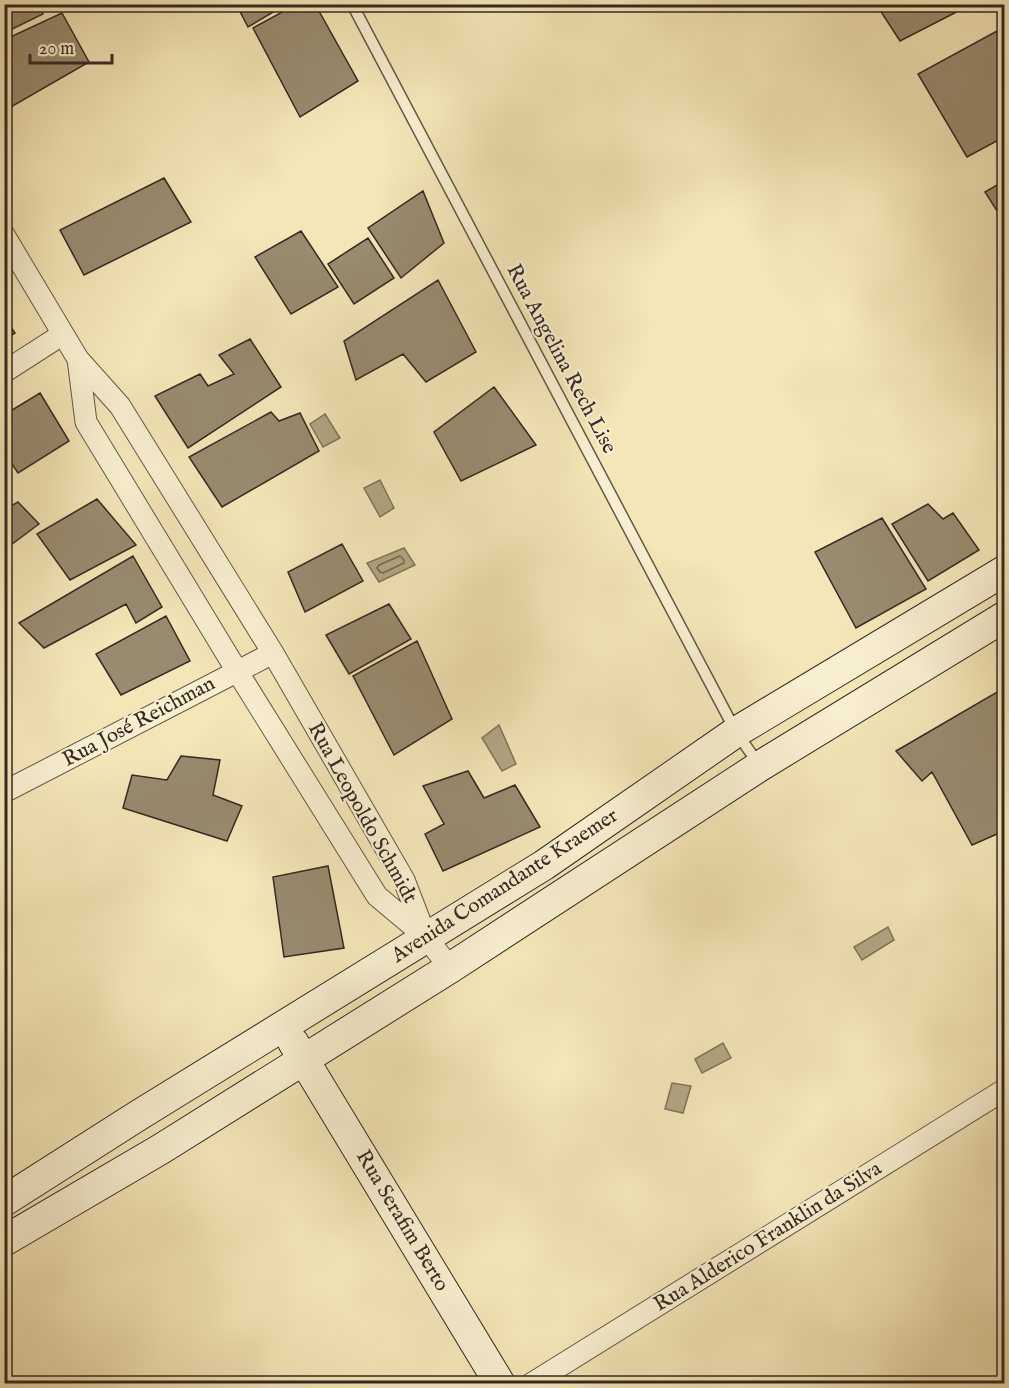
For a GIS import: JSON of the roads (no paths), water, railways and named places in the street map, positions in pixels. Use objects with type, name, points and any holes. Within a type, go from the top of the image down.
[{"type":"main road","name":"Avenida Comandante Kraemer","points":[[4,1200],[544,865],[736,732],[1005,571]]},
{"type":"main road","points":[[954,602],[976,634]]},
{"type":"main road","name":"Avenida Comandante Kraemer","points":[[5,1240],[161,1149],[450,969],[760,766],[1005,617]]},
{"type":"main road","points":[[544,865],[563,894]]},
{"type":"main road","name":"Rua Serafim Berto","points":[[283,1027],[500,1383]]},
{"type":"main road","points":[[139,1115],[161,1149]]},
{"type":"street","name":"Rua Leopoldo Schmidt","points":[[4,235],[78,359],[120,406],[273,653],[404,880],[426,937]]},
{"type":"street","points":[[4,372],[63,334]]},
{"type":"street","name":"Rua Leopoldo Schmidt","points":[[78,359],[86,422],[376,896],[426,937]]},
{"type":"street","name":"Rua José Reichman","points":[[4,792],[273,653]]},
{"type":"street","points":[[426,937],[450,969]]},
{"type":"street","name":"Rua Alderico Franklin da Silva","points":[[531,1383],[1005,1090]]},
{"type":"lane","name":"Rua Angelina Rech Lise","points":[[352,4],[736,732],[760,766]]},
{"type":"water","points":[[325,414],[340,438],[323,447],[310,424]]},
{"type":"water","points":[[380,480],[394,508],[380,517],[364,488]]},
{"type":"water","points":[[404,548],[415,565],[379,582],[367,563]]},
{"type":"water","points":[[499,725],[516,764],[502,771],[482,738]]},
{"type":"water","points":[[888,927],[894,940],[862,960],[854,947]]},
{"type":"water","points":[[723,1043],[731,1058],[702,1073],[695,1059]]},
{"type":"water","points":[[672,1083],[691,1086],[683,1113],[665,1109]]}]
